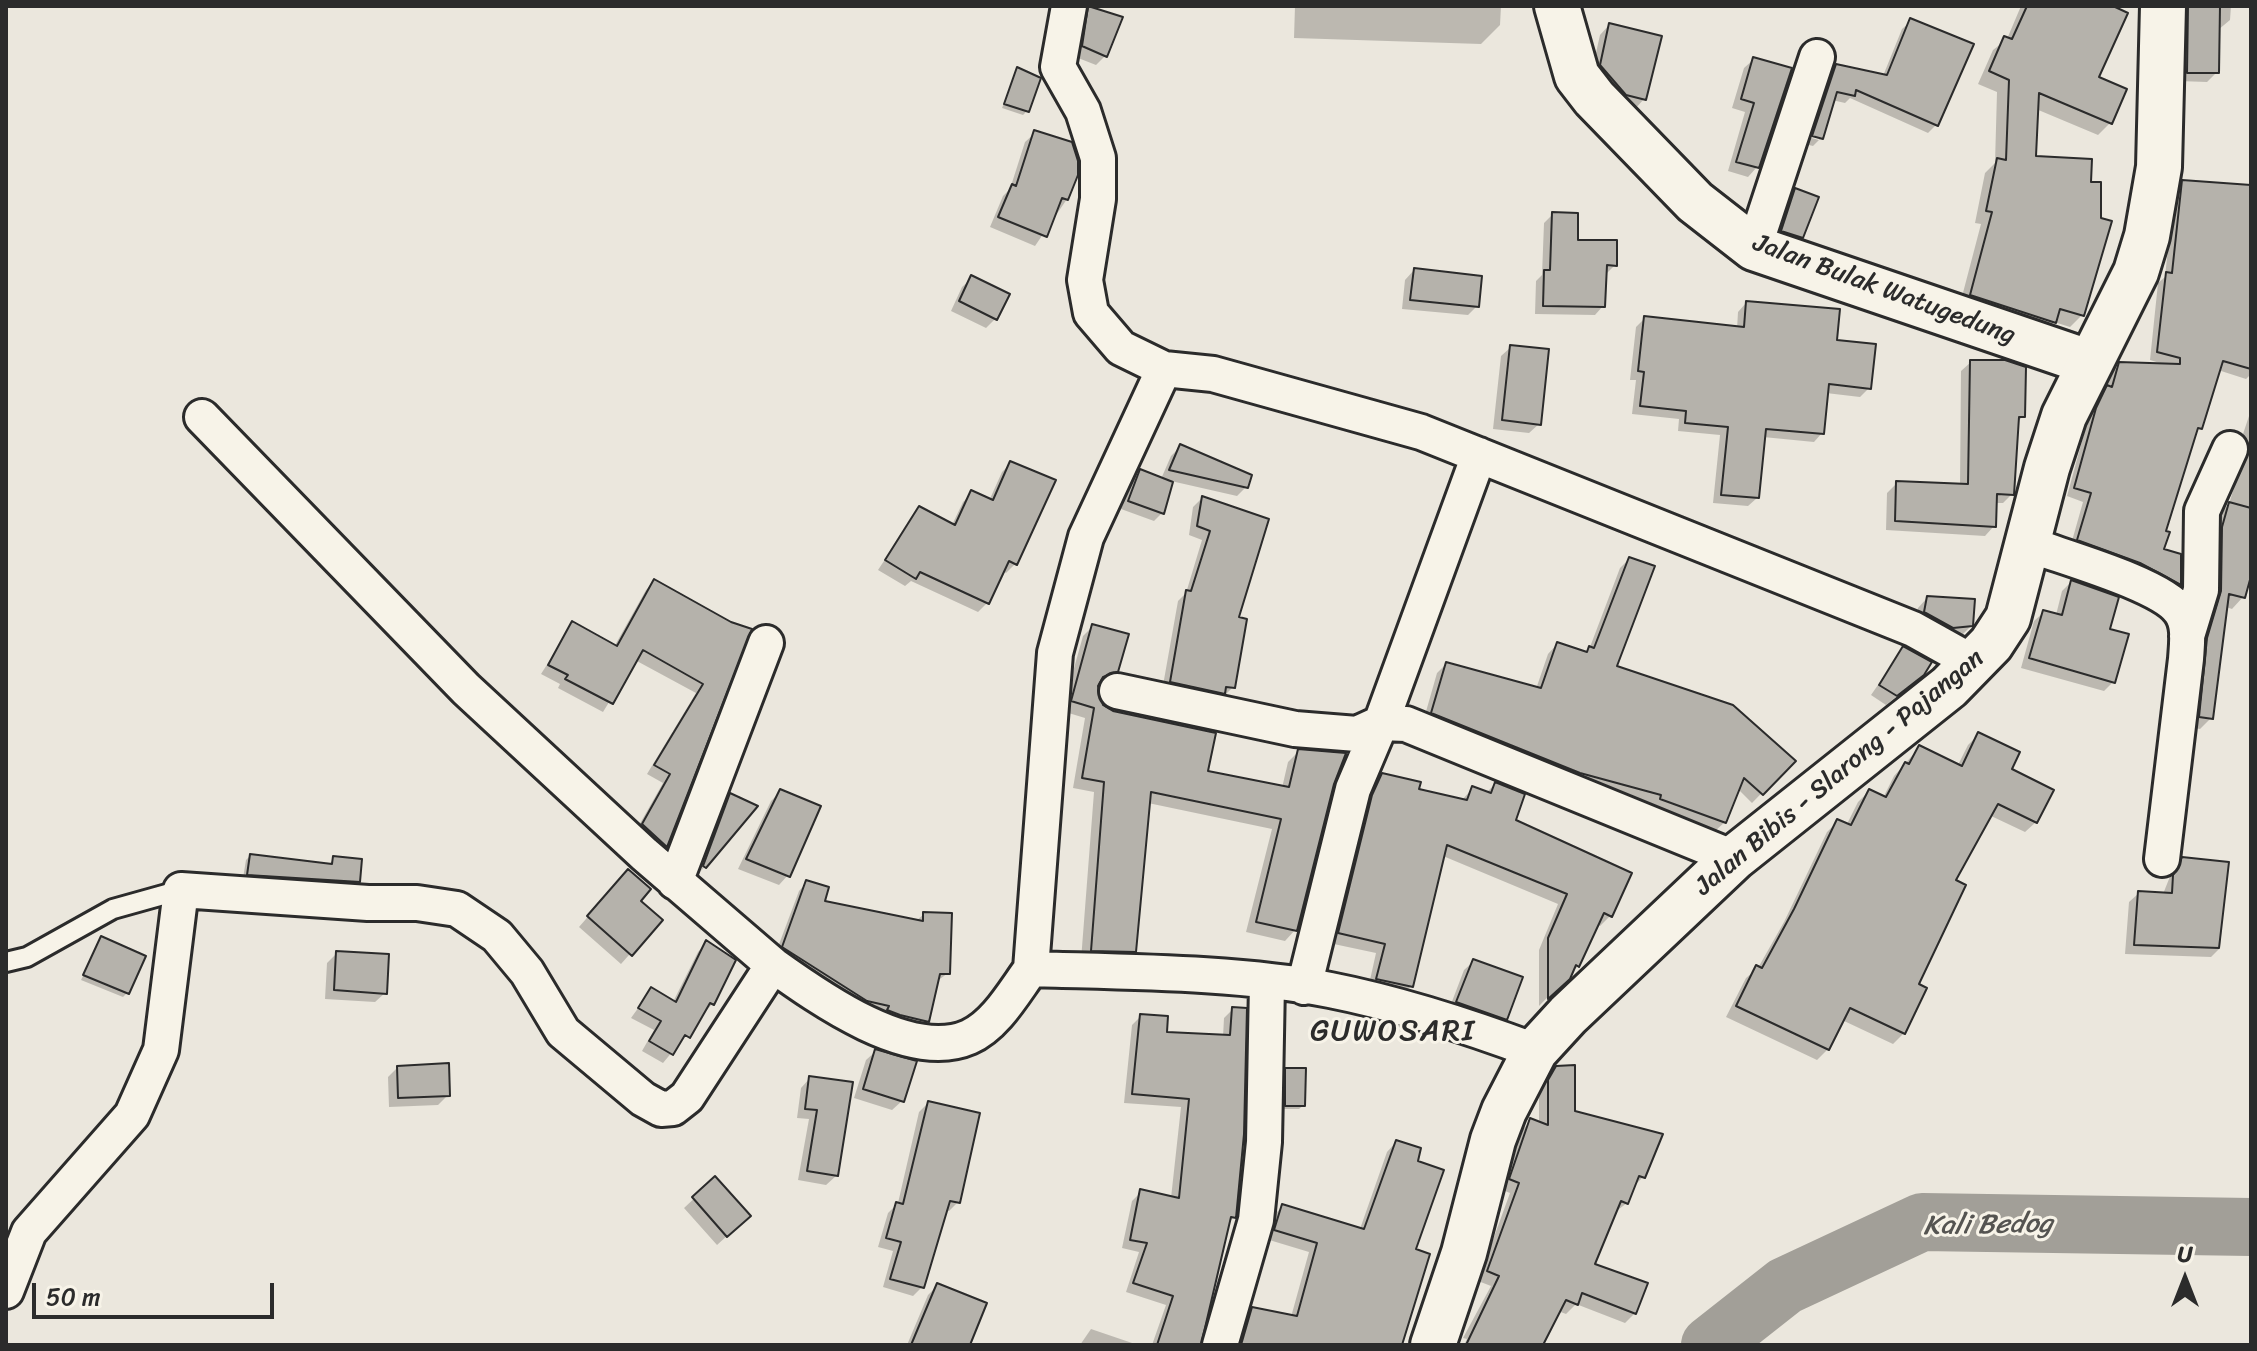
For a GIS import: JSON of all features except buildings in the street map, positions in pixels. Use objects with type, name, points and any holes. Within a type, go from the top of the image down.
[{"type":"main road","name":"Jalan Bulak Watugedung","points":[[1557,6],[1577,76],[1594,98],[1695,202],[1754,248],[2088,362]]},
{"type":"main road","name":"Jalan Bibis - Slarong - Pajangan","points":[[1433,1345],[1464,1253],[1493,1140],[1504,1111],[1535,1051],[1568,1015],[1734,858],[1949,687],[1974,663],[2008,618],[2047,468],[2088,362],[2136,272],[2155,199],[2163,6]]},
{"type":"street","points":[[1069,6],[1058,67],[1083,111],[1098,158],[1098,199],[1085,280],[1091,313],[1121,348],[1164,369],[1213,374],[1421,432],[1913,629],[1974,663]]},
{"type":"street","points":[[1754,248],[1817,57]]},
{"type":"street","points":[[202,417],[466,689],[675,882],[773,965],[828,1001],[886,1032],[942,1044],[970,1037],[991,1020],[1031,969],[1055,653],[1086,537],[1164,369]]},
{"type":"street","points":[[2162,859],[2187,636],[2201,590],[2202,511],[2230,449]]},
{"type":"street","points":[[1304,987],[1353,789],[1381,723],[1479,455]]},
{"type":"street","points":[[2028,544],[2155,591],[2178,608],[2187,636]]},
{"type":"street","points":[[675,882],[766,643]]},
{"type":"street","points":[[1117,691],[1295,729],[1357,734],[1381,723],[1406,724],[1734,858]]},
{"type":"street","points":[[6,1291],[29,1232],[132,1115],[161,1050],[181,890],[368,903],[417,903],[457,909],[497,936],[527,972],[563,1032],[643,1099],[661,1109],[673,1108],[687,1097],[773,965]]},
{"type":"street","points":[[1031,969],[1304,987],[1400,1006],[1461,1023],[1535,1051]]},
{"type":"street","points":[[1220,1345],[1256,1220],[1264,1142],[1267,983]]},
{"type":"lane","points":[[6,962],[27,957],[113,909],[181,890]]},
{"type":"waterway","name":"Kali Bedog","points":[[1710,1345],[1785,1286],[1922,1222],[2251,1227]]},
{"type":"district","name":"GUWOSARI","points":[[1393,1032]]}]
